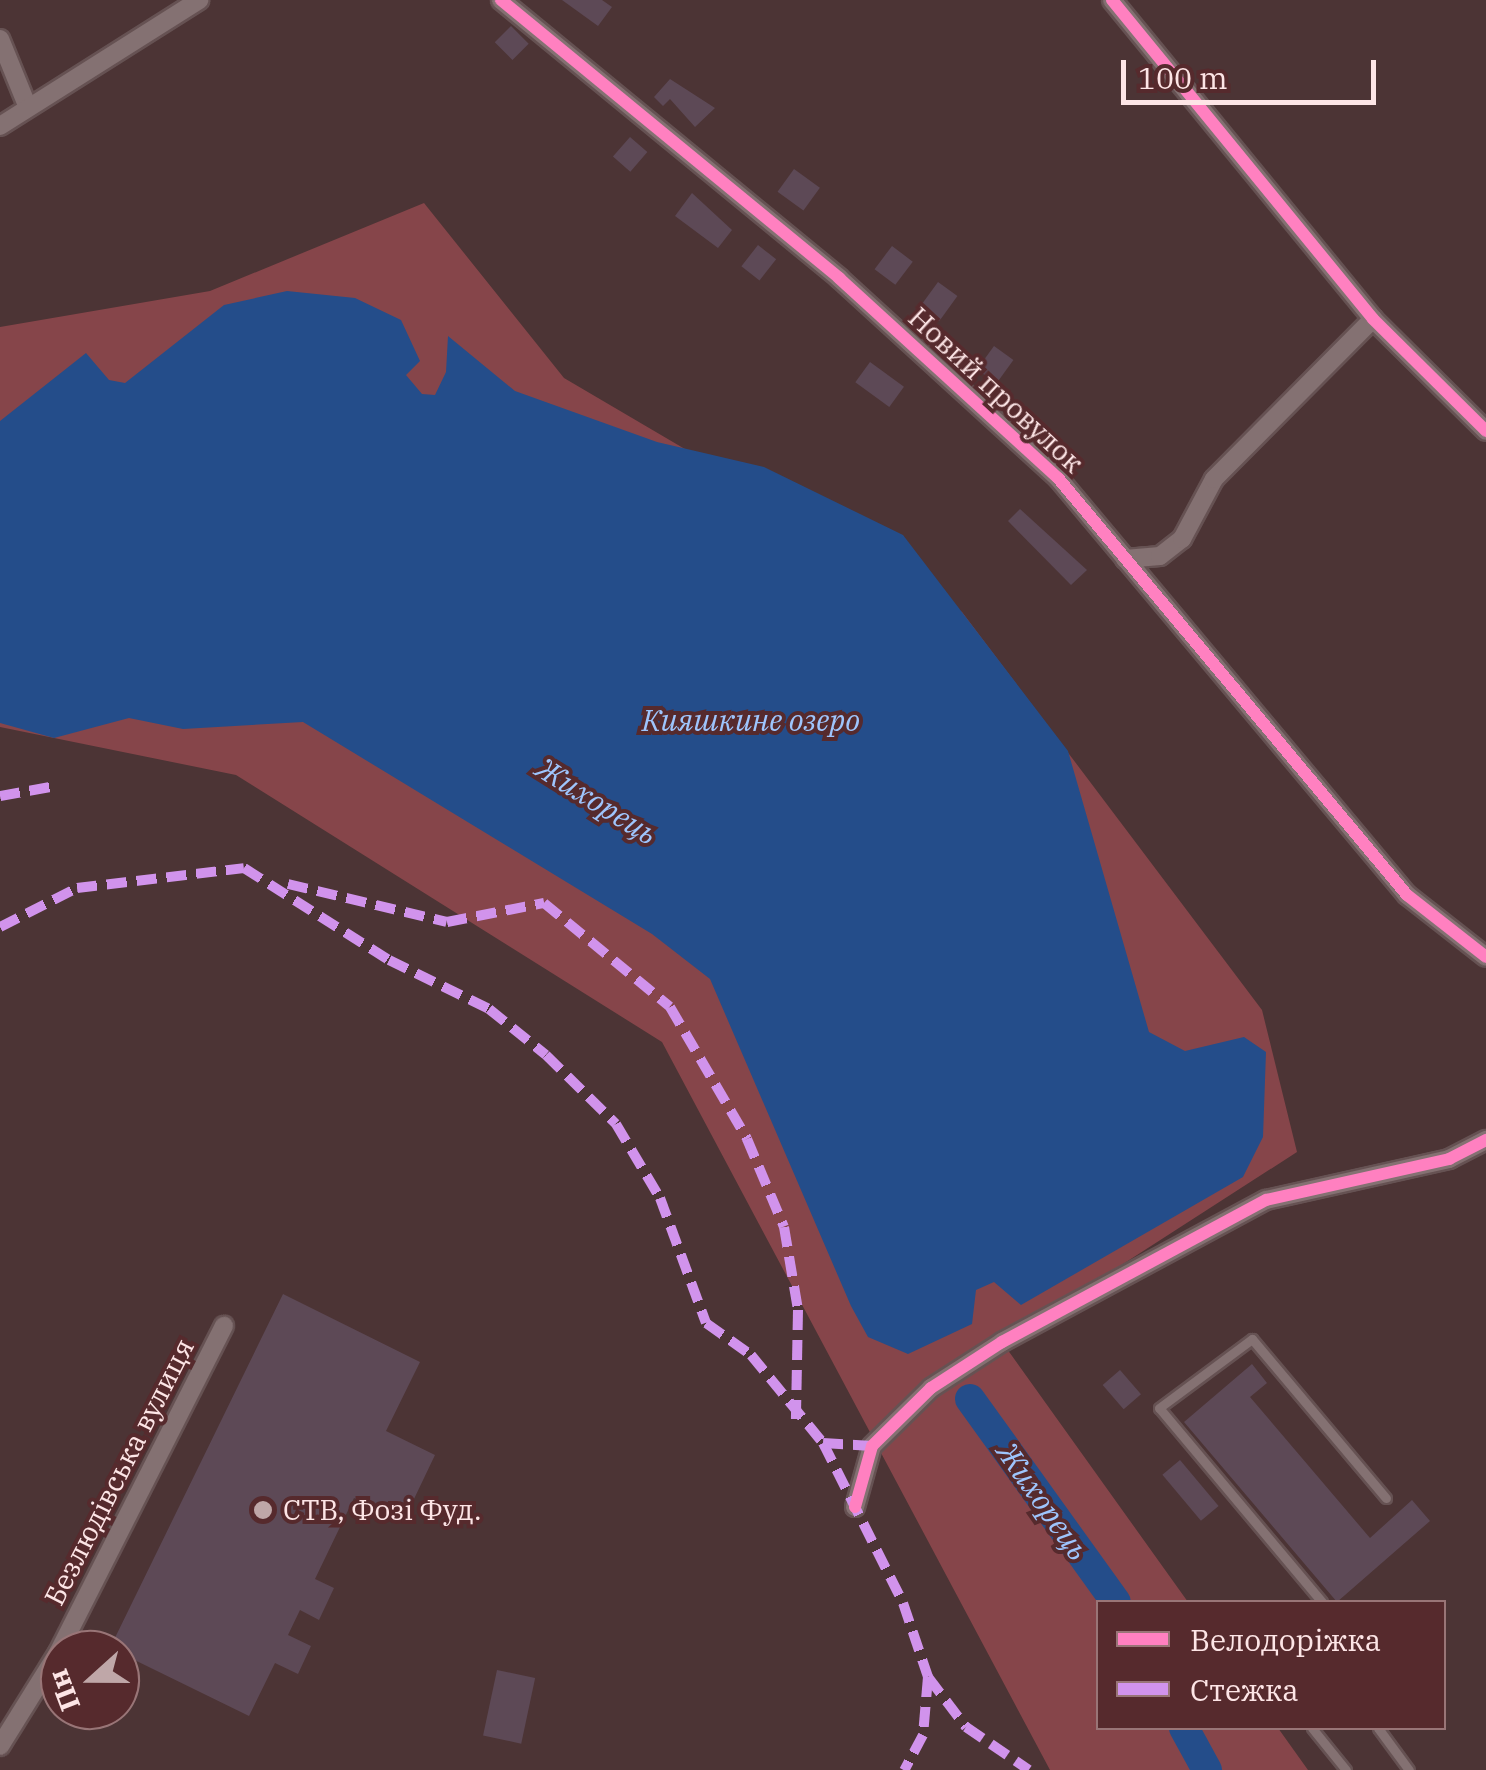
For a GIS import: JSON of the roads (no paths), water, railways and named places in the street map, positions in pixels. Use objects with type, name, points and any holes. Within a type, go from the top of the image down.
[{"type":"street","points":[[0,126],[26,105],[199,0]]},
{"type":"street","name":"Новий провулок","points":[[501,0],[839,278],[1058,478],[1407,895],[1486,956]]},
{"type":"street","points":[[1112,0],[1372,319],[1486,431]]},
{"type":"street","points":[[0,39],[26,105]]},
{"type":"street","points":[[1125,559],[1160,556],[1182,538],[1214,479],[1372,319]]},
{"type":"street","points":[[855,1507],[872,1446],[930,1388],[1002,1342],[1266,1200],[1449,1159],[1486,1140]]},
{"type":"street","name":"Безлюдівська вулиця","points":[[0,1746],[58,1653],[224,1326]]},
{"type":"lane","points":[[1320,1600],[1159,1408],[1252,1339],[1386,1498]]},
{"type":"lane","points":[[1314,1730],[1346,1770]]},
{"type":"lane","points":[[1379,1730],[1409,1770]]},
{"type":"water","name":"Кияшкине озеро","points":[[287,291],[355,298],[401,320],[420,361],[406,375],[422,394],[435,395],[446,372],[448,336],[515,391],[657,442],[764,467],[903,535],[1068,751],[1149,1032],[1185,1051],[1244,1037],[1266,1052],[1263,1137],[1243,1177],[1021,1305],[994,1282],[976,1290],[972,1324],[908,1354],[868,1337],[851,1306],[710,979],[652,934],[303,722],[183,729],[129,718],[54,738],[0,723],[0,421],[86,353],[109,380],[125,383],[224,305]]},
{"type":"waterway","name":"Жихорець","points":[[970,1399],[1115,1600]]},
{"type":"waterway","name":"Жихорець","points":[[1185,1730],[1207,1770]]},
{"type":"place","name":"СТВ, Фозі Фуд.","points":[[263,1510]]}]
